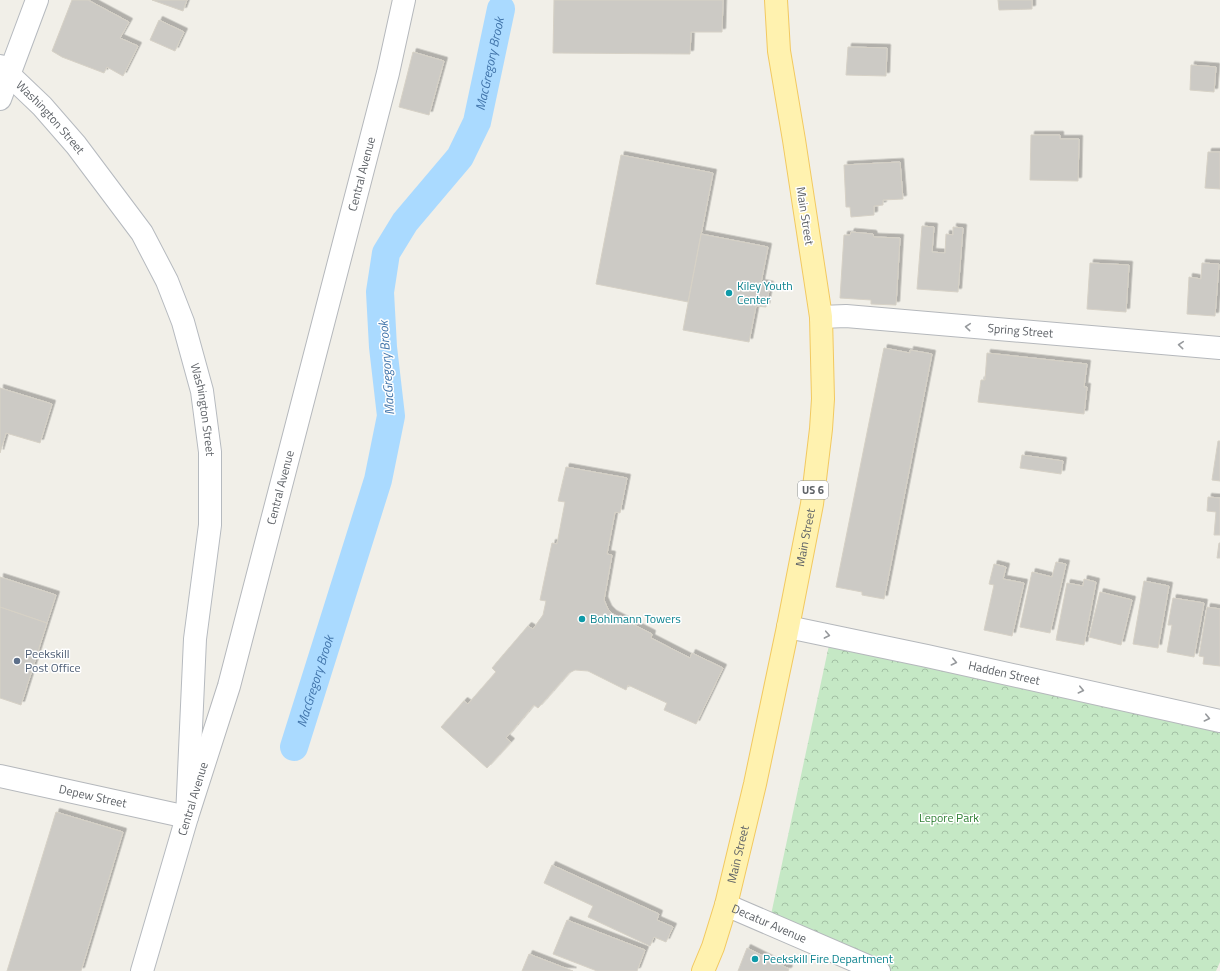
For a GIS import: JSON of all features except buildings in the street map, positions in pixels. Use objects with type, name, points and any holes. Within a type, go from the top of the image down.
[{"type":"main road","name":"Main Street","points":[[703,971],[713,947],[726,905],[755,784],[812,504],[821,429],[822,392],[820,317],[779,51],[776,0]]},
{"type":"street","points":[[0,99],[5,70],[37,0]]},
{"type":"street","name":"Central Avenue","points":[[142,971],[186,817],[229,686],[388,73],[404,0]]},
{"type":"street","name":"Washington Street","points":[[5,70],[42,106],[76,145],[142,233],[167,281],[183,322],[202,391],[210,452],[210,525],[195,639],[186,817]]},
{"type":"street","name":"Spring Street","points":[[820,317],[846,316],[1220,348]]},
{"type":"street","name":"Hadden Street","points":[[788,627],[927,656],[1220,721]]},
{"type":"street","name":"Depew Street","points":[[0,776],[186,817]]},
{"type":"street","name":"Decatur Avenue","points":[[726,905],[879,971]]},
{"type":"green space","name":"Lepore Park","points":[[831,636],[1220,722],[1220,962],[1216,971],[878,971],[769,924]]},
{"type":"waterway","name":"MacGregory Brook","points":[[294,747],[378,480],[391,416],[383,347],[380,292],[386,253],[405,222],[460,157],[477,122],[501,9]]},
{"type":"place","name":"Kiley Youth Center","points":[[729,293]]},
{"type":"place","name":"Bohlmann Towers","points":[[582,619]]},
{"type":"place","name":"Peekskill Post Office","points":[[17,661]]},
{"type":"place","name":"Peekskill Fire Department","points":[[755,959]]}]
